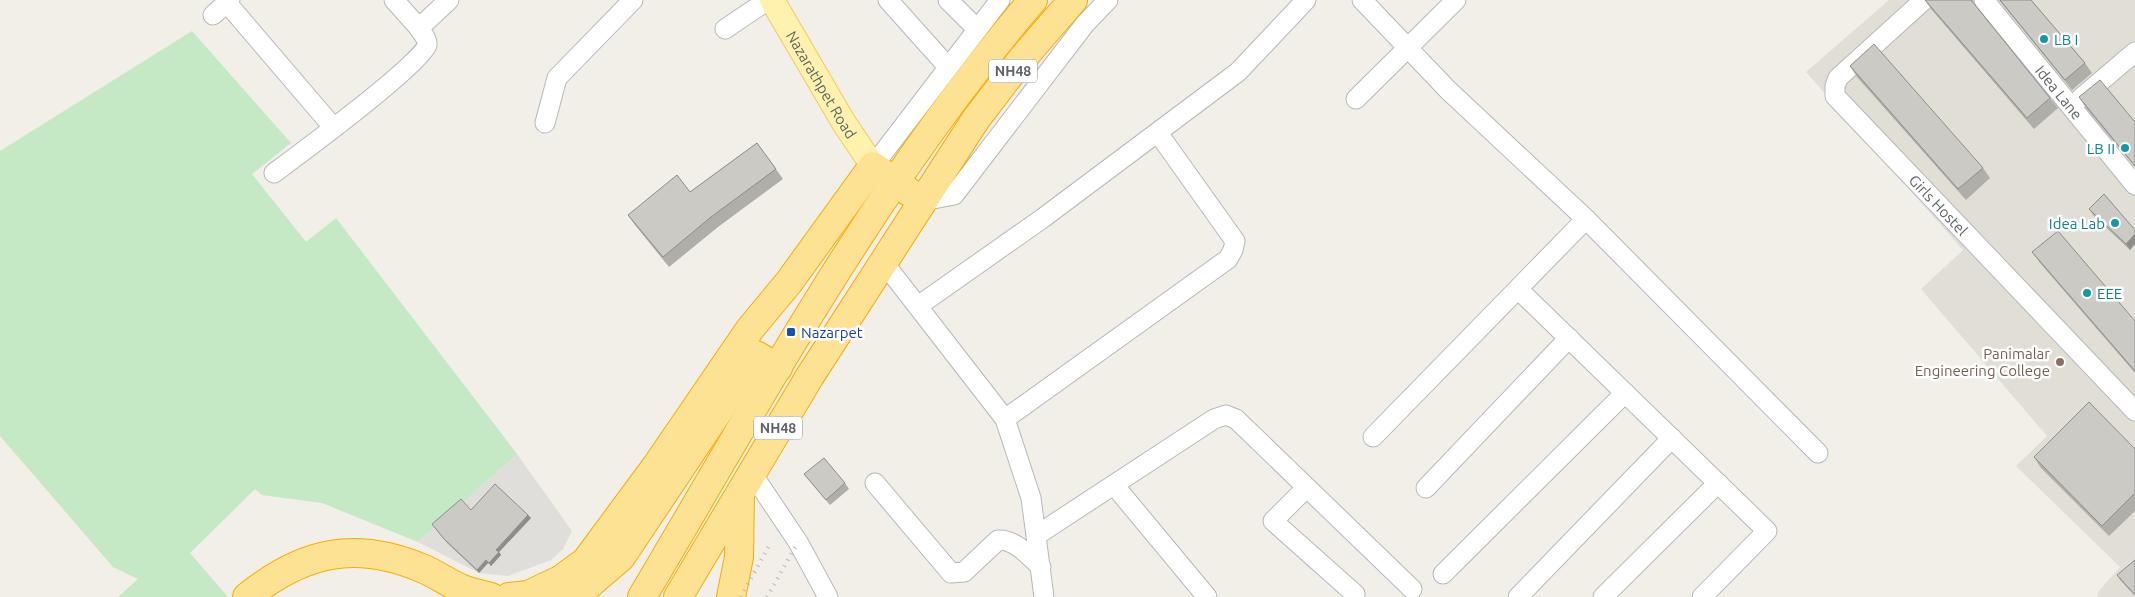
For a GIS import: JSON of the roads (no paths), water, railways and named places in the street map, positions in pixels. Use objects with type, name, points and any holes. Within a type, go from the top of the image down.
[{"type":"highway","name":"NH48","points":[[642,597],[820,297],[884,174],[1033,0]]},
{"type":"highway","name":"NH48","points":[[678,597],[810,376],[976,120],[1022,59],[1073,0]]},
{"type":"highway","points":[[509,597],[528,595],[560,580],[586,561],[657,465],[750,329],[884,174],[923,201]]},
{"type":"highway","points":[[562,597],[586,587],[622,557],[756,355],[778,368]]},
{"type":"highway","points":[[731,597],[739,557],[746,482]]},
{"type":"highway","points":[[712,597],[718,580],[722,524]]},
{"type":"highway","points":[[247,597],[276,575],[293,566],[315,558],[359,553],[383,555],[406,562],[464,590],[491,597]]},
{"type":"highway","points":[[267,597],[295,577],[330,565],[371,565],[411,581],[439,597]]},
{"type":"main road","name":"Nazarathpet Road","points":[[770,0],[844,123],[884,174]]},
{"type":"street","points":[[274,173],[413,62],[427,46],[427,41],[419,28],[394,0]]},
{"type":"street","points":[[419,28],[449,0]]},
{"type":"street","points":[[544,124],[556,78],[633,0]]},
{"type":"street","points":[[725,30],[770,0]]},
{"type":"street","points":[[888,0],[948,67]]},
{"type":"street","points":[[948,0],[977,29]]},
{"type":"street","points":[[884,174],[948,67],[1000,0]]},
{"type":"street","points":[[923,201],[954,195],[1085,24],[1108,0]]},
{"type":"street","points":[[918,306],[1043,218],[1238,72],[1306,0]]},
{"type":"street","points":[[1362,0],[1448,90],[1586,219],[1818,453]]},
{"type":"street","points":[[1356,99],[1456,0]]},
{"type":"street","name":"Girls Hostel","points":[[1924,0],[1838,78],[1835,86],[1835,96],[2135,411]]},
{"type":"street","name":"Idea Lane","points":[[1984,0],[2135,185]]},
{"type":"street","points":[[223,6],[333,127]]},
{"type":"street","points":[[2071,106],[2135,52]]},
{"type":"street","points":[[1004,419],[1228,260],[1234,250],[1234,241],[1158,132]]},
{"type":"street","points":[[1373,437],[1586,219]]},
{"type":"street","points":[[884,263],[1004,419],[1031,498],[1044,597]]},
{"type":"street","points":[[1518,289],[1767,531],[1702,597]]},
{"type":"street","points":[[1426,488],[1569,338]]},
{"type":"street","points":[[1443,574],[1625,393]]},
{"type":"street","points":[[1037,535],[1214,419],[1226,416],[1236,419],[1412,589]]},
{"type":"street","points":[[1518,597],[1672,438]]},
{"type":"street","points":[[746,482],[798,542],[828,597]]},
{"type":"street","points":[[875,483],[951,573],[964,572],[998,540],[1007,540],[1015,544],[1041,567]]},
{"type":"street","points":[[1603,597],[1718,483]]},
{"type":"street","points":[[1114,485],[1207,597]]},
{"type":"street","points":[[1306,488],[1273,521],[1355,594]]},
{"type":"railway","points":[[741,597],[771,542]]},
{"type":"railway","points":[[767,597],[798,542]]},
{"type":"place","name":"LB I","points":[[2044,39]]},
{"type":"place","name":"LB II","points":[[2125,148]]},
{"type":"place","name":"Idea Lab","points":[[2115,223]]},
{"type":"place","name":"EEE","points":[[2087,293]]},
{"type":"place","name":"Nazarpet","points":[[791,332]]},
{"type":"place","name":"Panimalar Engineering College","points":[[2060,362]]}]
